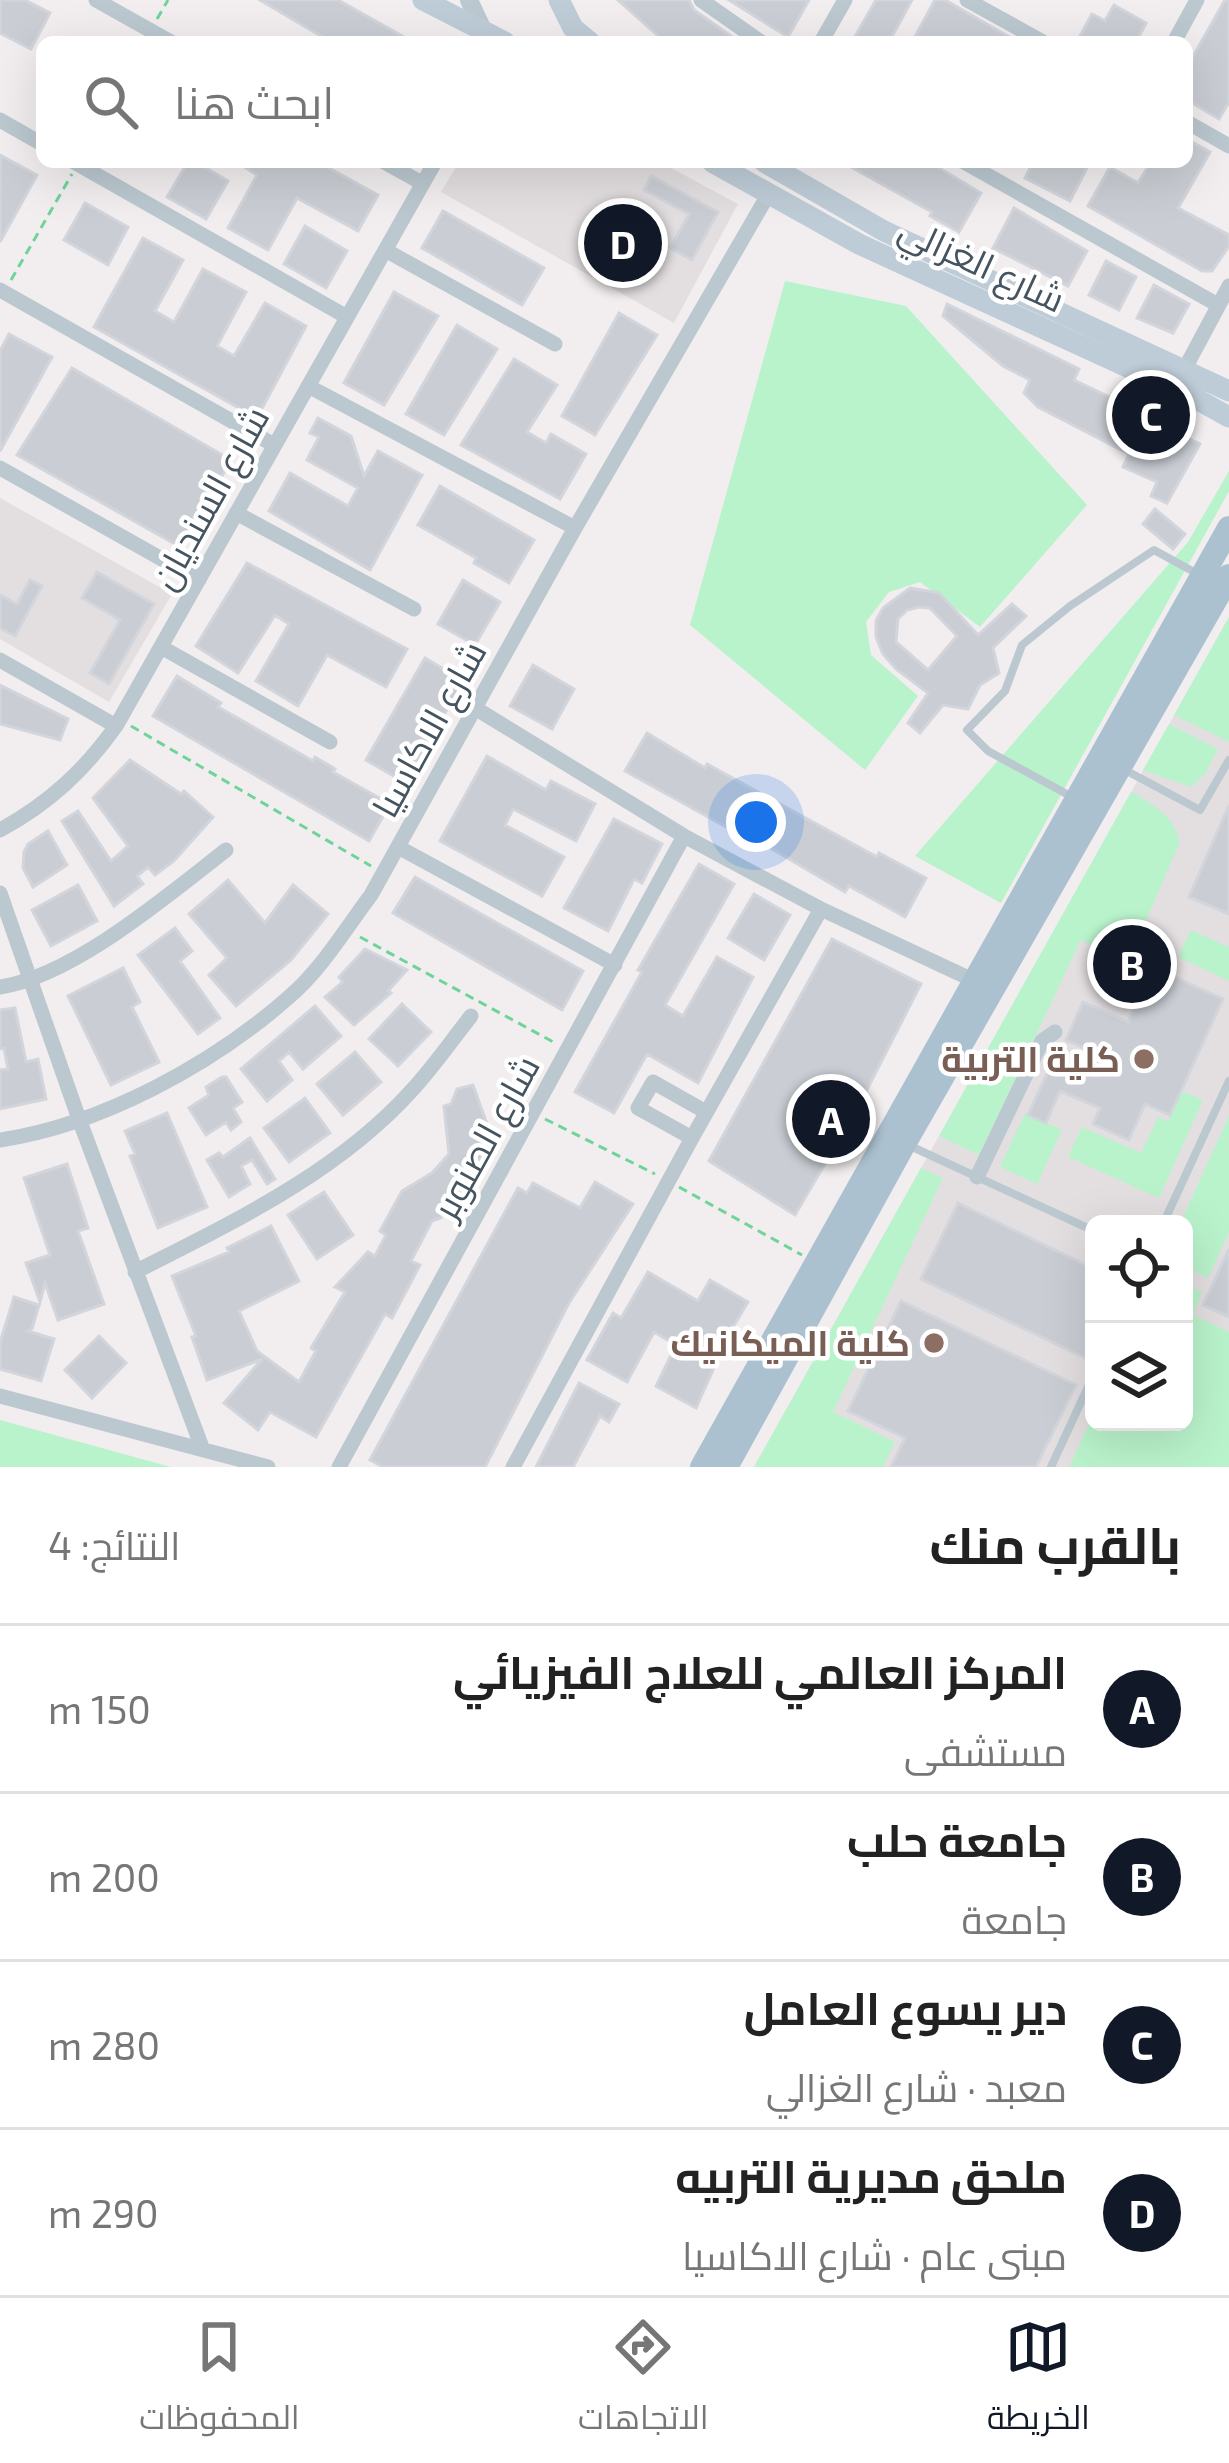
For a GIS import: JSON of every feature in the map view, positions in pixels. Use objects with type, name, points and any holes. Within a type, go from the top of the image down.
[{"type":"main road","points":[[423,0],[494,36]]},
{"type":"main road","points":[[559,0],[576,36]]},
{"type":"main road","name":"شارع الغزالي","points":[[722,168],[859,244],[1229,417]]},
{"type":"main road","name":"شارع الغزالي","points":[[774,168],[884,231],[1229,392]]},
{"type":"main road","points":[[702,1467],[1229,528]]},
{"type":"main road","points":[[726,1467],[904,1144],[1229,576]]},
{"type":"street","points":[[96,0],[160,36]]},
{"type":"street","points":[[469,0],[483,30]]},
{"type":"street","points":[[700,0],[752,36]]},
{"type":"street","points":[[824,36],[845,0]]},
{"type":"street","points":[[967,0],[1031,36]]},
{"type":"street","points":[[1177,36],[1197,0]]},
{"type":"street","points":[[0,120],[36,141]]},
{"type":"street","points":[[1193,125],[1229,146]]},
{"type":"street","points":[[85,168],[347,316]]},
{"type":"street","points":[[394,168],[422,184]]},
{"type":"street","name":"شارع السنديان","points":[[0,830],[62,790],[118,723],[431,168]]},
{"type":"street","points":[[975,168],[1218,305]]},
{"type":"street","name":"شارع الاكاسيا","points":[[0,1141],[46,1133],[185,1073],[292,995],[383,873],[768,195]]},
{"type":"street","points":[[385,250],[555,344]]},
{"type":"street","points":[[1183,372],[1229,286]]},
{"type":"street","points":[[2,291],[274,445]]},
{"type":"street","points":[[308,386],[575,528]]},
{"type":"street","points":[[0,468],[199,580]]},
{"type":"street","points":[[236,513],[414,609]]},
{"type":"street","points":[[161,647],[330,742]]},
{"type":"street","points":[[0,660],[118,723]]},
{"type":"street","points":[[475,708],[684,836],[821,909],[975,981]]},
{"type":"street","name":"شارع الصنوبر","points":[[339,1467],[684,836]]},
{"type":"street","points":[[398,847],[615,964]]},
{"type":"street","points":[[0,987],[31,982],[146,912],[226,850]]},
{"type":"street","points":[[0,893],[203,1450]]},
{"type":"street","points":[[513,1467],[821,909]]},
{"type":"street","points":[[135,1272],[263,1207],[351,1146],[412,1090],[471,1016]]},
{"type":"street","points":[[977,1177],[1042,1041],[1055,1032]]},
{"type":"street","points":[[692,1138],[638,1108],[653,1082],[706,1112]]},
{"type":"street","points":[[0,1396],[268,1467]]},
{"type":"lane","points":[[1077,800],[988,751],[968,730],[1005,691],[1022,644],[1154,550],[1202,577]]},
{"type":"lane","points":[[1122,768],[1200,810],[1229,760]]},
{"type":"lane","points":[[1167,1215],[1229,1081]]},
{"type":"lane","points":[[904,1144],[1085,1227]]},
{"type":"lane","points":[[1051,1467],[1085,1393]]},
{"type":"path","points":[[2,291],[73,168]]},
{"type":"path","points":[[118,723],[383,873]]},
{"type":"path","points":[[345,929],[569,1050]]},
{"type":"shaded area","points":[[455,168],[671,168],[738,204],[674,323],[441,192]]},
{"type":"shaded area","points":[[0,498],[172,594],[109,702],[0,639]]},
{"type":"shaded area","points":[[1229,617],[1229,1467],[754,1467]]},
{"type":"green space","points":[[785,281],[906,306],[1087,505],[980,627],[920,582],[889,592],[866,622],[871,655],[918,696],[865,770],[690,625]]},
{"type":"green space","points":[[1229,471],[1229,491],[1001,903],[915,856],[1188,542]]},
{"type":"green space","points":[[1229,617],[1229,742],[1174,715]]},
{"type":"green space","points":[[1169,724],[1218,749],[1205,774],[1191,787],[1143,770]]},
{"type":"green space","points":[[1131,792],[1169,819],[1179,844],[1135,946],[1112,935],[1103,950],[1081,940],[979,1155],[939,1136]]},
{"type":"green space","points":[[1191,930],[1229,947],[1229,981],[1178,957]]},
{"type":"green space","points":[[1182,1091],[1203,1100],[1159,1198],[1068,1157],[1082,1127],[1141,1153],[1158,1117],[1168,1121]]},
{"type":"green space","points":[[1025,1113],[1062,1130],[1037,1184],[1000,1167]]},
{"type":"green space","points":[[1229,1116],[1229,1232],[1208,1278],[1193,1271],[1193,1215],[1184,1215]]},
{"type":"green space","points":[[921,1168],[943,1178],[833,1412],[895,1442],[883,1467],[754,1467]]},
{"type":"green space","points":[[1193,1288],[1202,1292],[1193,1315]]},
{"type":"green space","points":[[1193,1315],[1229,1332],[1229,1467],[1069,1467],[1086,1431],[1193,1431]]},
{"type":"green space","points":[[0,1420],[171,1467],[0,1467]]},
{"type":"building","points":[[0,0],[25,0],[50,13],[31,49],[0,33]]},
{"type":"building","points":[[260,0],[338,0],[402,36],[321,36]]},
{"type":"building","points":[[618,0],[689,0],[694,10],[731,36],[658,36]]},
{"type":"building","points":[[729,0],[809,0],[786,36]]},
{"type":"building","points":[[876,0],[912,0],[892,36],[855,36]]},
{"type":"building","points":[[935,0],[945,0],[1008,36],[915,36]]},
{"type":"building","points":[[1229,0],[1229,102],[1219,119],[1193,104],[1193,56]]},
{"type":"building","points":[[1114,5],[1146,23],[1139,36],[1080,36],[1092,14],[1105,21]]},
{"type":"building","points":[[1193,142],[1210,152],[1178,208],[1229,235],[1229,246],[1212,271],[1202,271],[1088,206],[1109,168],[1138,183],[1147,168],[1193,168]]},
{"type":"building","points":[[0,155],[37,175],[0,242]]},
{"type":"building","points":[[184,168],[206,168],[228,181],[206,219],[167,197]]},
{"type":"building","points":[[246,168],[329,168],[378,195],[358,231],[297,198],[268,250],[228,228],[257,175]]},
{"type":"building","points":[[853,168],[939,168],[981,193],[959,232],[930,216],[932,212]]},
{"type":"building","points":[[1030,168],[1087,168],[1070,201],[1025,178]]},
{"type":"building","points":[[651,176],[718,212],[692,260],[670,248],[689,214],[644,190]]},
{"type":"building","points":[[85,203],[128,227],[108,265],[64,240]]},
{"type":"building","points":[[1014,208],[1087,251],[1068,286],[993,248]]},
{"type":"building","points":[[443,211],[544,268],[522,305],[422,248]]},
{"type":"building","points":[[305,226],[347,251],[326,288],[284,264]]},
{"type":"building","points":[[143,238],[183,260],[155,311],[174,322],[203,269],[246,292],[217,346],[234,356],[265,303],[306,326],[257,418],[94,327]]},
{"type":"building","points":[[1106,261],[1136,277],[1119,310],[1089,295]]},
{"type":"building","points":[[1154,285],[1189,304],[1173,333],[1137,318]]},
{"type":"building","points":[[394,292],[438,316],[384,405],[344,383]]},
{"type":"building","points":[[947,304],[1079,369],[1074,380],[1124,404],[1127,397],[1161,413],[1156,423],[1200,444],[1167,503],[1151,496],[1157,482],[1123,467],[1129,454],[1038,407],[1024,393],[1030,380],[1003,366],[943,316]]},
{"type":"building","points":[[619,313],[657,335],[595,435],[562,416]]},
{"type":"building","points":[[457,325],[497,349],[444,435],[406,414]]},
{"type":"building","points":[[9,334],[52,357],[0,451],[0,351]]},
{"type":"building","points":[[514,359],[557,385],[527,432],[546,443],[551,434],[586,454],[560,499],[461,445]]},
{"type":"building","points":[[72,368],[231,460],[182,548],[17,455]]},
{"type":"building","points":[[318,418],[351,436],[364,476],[378,451],[422,475],[370,570],[269,511],[290,473],[348,506],[358,488],[307,460],[319,437],[310,433]]},
{"type":"building","points":[[440,486],[534,540],[509,583],[418,525]]},
{"type":"building","points":[[1155,509],[1185,534],[1173,549],[1143,524]]},
{"type":"building","points":[[247,563],[407,649],[386,687],[327,655],[298,706],[256,681],[289,624],[275,615],[238,673],[196,646]]},
{"type":"building","points":[[97,572],[154,604],[109,684],[90,673],[120,620],[82,598]]},
{"type":"building","points":[[30,580],[42,586],[15,636],[0,628],[0,595],[17,604]]},
{"type":"building","points":[[463,580],[500,602],[475,645],[438,624]]},
{"type":"building","points":[[910,588],[939,593],[978,635],[1012,604],[1026,616],[993,648],[999,673],[980,685],[968,709],[943,705],[920,733],[908,723],[928,693],[883,654],[876,621],[883,608]],"holes":[[[930,608],[957,636],[928,670],[896,642],[898,619],[907,610]]]},
{"type":"building","points":[[425,658],[464,681],[404,782],[366,760]]},
{"type":"building","points":[[533,665],[574,689],[552,729],[510,706]]},
{"type":"building","points":[[177,676],[221,703],[218,707],[313,761],[315,757],[390,804],[369,841],[153,716]]},
{"type":"building","points":[[0,685],[68,719],[60,740],[0,724]]},
{"type":"building","points":[[647,733],[705,768],[707,764],[877,857],[879,853],[926,878],[905,917],[849,886],[845,892],[730,824],[728,828],[625,771]]},
{"type":"building","points":[[487,756],[546,790],[551,781],[595,804],[576,841],[513,809],[505,825],[564,857],[542,896],[440,841]]},
{"type":"building","points":[[130,760],[181,794],[184,791],[213,817],[174,861],[155,875],[148,867],[137,876],[143,884],[114,906],[62,821],[78,811],[111,861],[128,846],[93,798]]},
{"type":"building","points":[[1229,805],[1229,914],[1189,897]]},
{"type":"building","points":[[614,819],[662,844],[642,883],[634,879],[608,931],[564,908]]},
{"type":"building","points":[[48,831],[67,865],[33,887],[23,868],[24,852]]},
{"type":"building","points":[[699,864],[734,884],[665,1005],[683,1016],[717,957],[753,977],[698,1083],[647,1054],[614,1113],[575,1092]]},
{"type":"building","points":[[415,877],[583,971],[562,1010],[393,913]]},
{"type":"building","points":[[228,880],[265,923],[293,885],[328,914],[291,960],[236,1006],[209,975],[227,958],[189,914]]},
{"type":"building","points":[[78,885],[97,921],[51,946],[32,910]]},
{"type":"building","points":[[754,894],[790,915],[764,960],[728,938]]},
{"type":"building","points":[[175,928],[192,951],[180,961],[220,1018],[198,1034],[138,955]]},
{"type":"building","points":[[832,939],[921,984],[857,1109],[795,1215],[709,1161]]},
{"type":"building","points":[[365,949],[407,970],[388,991],[391,993],[354,1025],[325,997],[343,982],[339,977]]},
{"type":"building","name":"كلية التربية","points":[[1153,967],[1223,999],[1170,1115],[1145,1104],[1129,1140],[1093,1124],[1100,1108],[1060,1091],[1046,1123],[1028,1115],[1051,1065],[1084,1079],[1095,1053],[1066,1040],[1083,1002],[1128,1022]]},
{"type":"building","points":[[123,968],[140,1002],[132,1007],[159,1062],[111,1085],[68,996]]},
{"type":"building","points":[[402,1004],[431,1032],[398,1066],[369,1039]]},
{"type":"building","points":[[315,1006],[341,1036],[303,1069],[289,1052],[279,1061],[292,1080],[267,1101],[241,1069]]},
{"type":"building","points":[[15,1008],[26,1062],[38,1059],[46,1099],[0,1109],[0,1070],[8,1069],[4,1048],[0,1049],[0,1010]]},
{"type":"building","points":[[355,1052],[381,1082],[343,1115],[317,1084]]},
{"type":"building","points":[[222,1077],[242,1102],[233,1108],[241,1122],[231,1130],[226,1122],[206,1135],[189,1108],[209,1095],[206,1087]]},
{"type":"building","points":[[473,1085],[492,1138],[452,1212],[441,1212],[441,1218],[432,1221],[411,1261],[420,1265],[392,1318],[385,1314],[316,1437],[270,1412],[258,1430],[224,1403],[262,1359],[207,1380],[192,1337],[196,1336],[172,1276],[229,1252],[227,1248],[271,1226],[299,1281],[239,1311],[257,1351],[299,1382],[316,1351],[311,1348],[345,1292],[335,1287],[368,1252],[375,1256],[386,1235],[380,1231],[402,1191],[432,1173],[449,1154],[444,1106],[451,1104],[457,1089]]},
{"type":"building","points":[[305,1098],[330,1133],[289,1162],[264,1128]]},
{"type":"building","points":[[167,1113],[207,1207],[158,1228],[125,1131]]},
{"type":"building","points":[[250,1138],[275,1179],[267,1184],[252,1160],[241,1166],[250,1184],[229,1197],[207,1160],[219,1153],[223,1157]]},
{"type":"building","points":[[67,1164],[88,1228],[78,1231],[104,1304],[58,1320],[45,1283],[40,1302],[26,1263],[50,1255],[24,1178]]},
{"type":"building","points":[[595,1182],[633,1204],[569,1303],[485,1467],[383,1467],[370,1460],[518,1188],[527,1193],[533,1183],[580,1208]]},
{"type":"building","points":[[324,1192],[353,1235],[317,1259],[288,1215]]},
{"type":"building","points":[[958,1203],[1085,1265],[1085,1358],[921,1279]]},
{"type":"building","points":[[1229,1249],[1229,1317],[1203,1305]]},
{"type":"building","points":[[648,1272],[698,1301],[710,1280],[748,1302],[714,1359],[696,1408],[656,1386],[676,1345],[654,1332],[627,1382],[587,1360],[613,1313],[621,1318]]},
{"type":"building","points":[[14,1297],[39,1305],[28,1331],[54,1339],[41,1381],[0,1369],[0,1343]]},
{"type":"building","name":"كلية الميكانيك","points":[[901,1301],[1076,1385],[1036,1467],[891,1467],[905,1438],[848,1411]]},
{"type":"building","points":[[99,1336],[126,1363],[92,1398],[65,1370]]},
{"type":"building","points":[[579,1383],[619,1404],[609,1422],[600,1416],[573,1467],[536,1467]]},
{"type":"place","name":"ملحق مديرية التربيه","points":[[623,243]]},
{"type":"place","name":"دير يسوع العامل","points":[[1151,415]]},
{"type":"place","name":"جامعة حلب","points":[[1132,964]]},
{"type":"place","name":"كلية التربية","points":[[1144,1059]]},
{"type":"place","name":"المركز العالمي للعلاج الفيزيائي","points":[[831,1119]]},
{"type":"place","name":"كلية الميكانيك","points":[[934,1343]]}]
